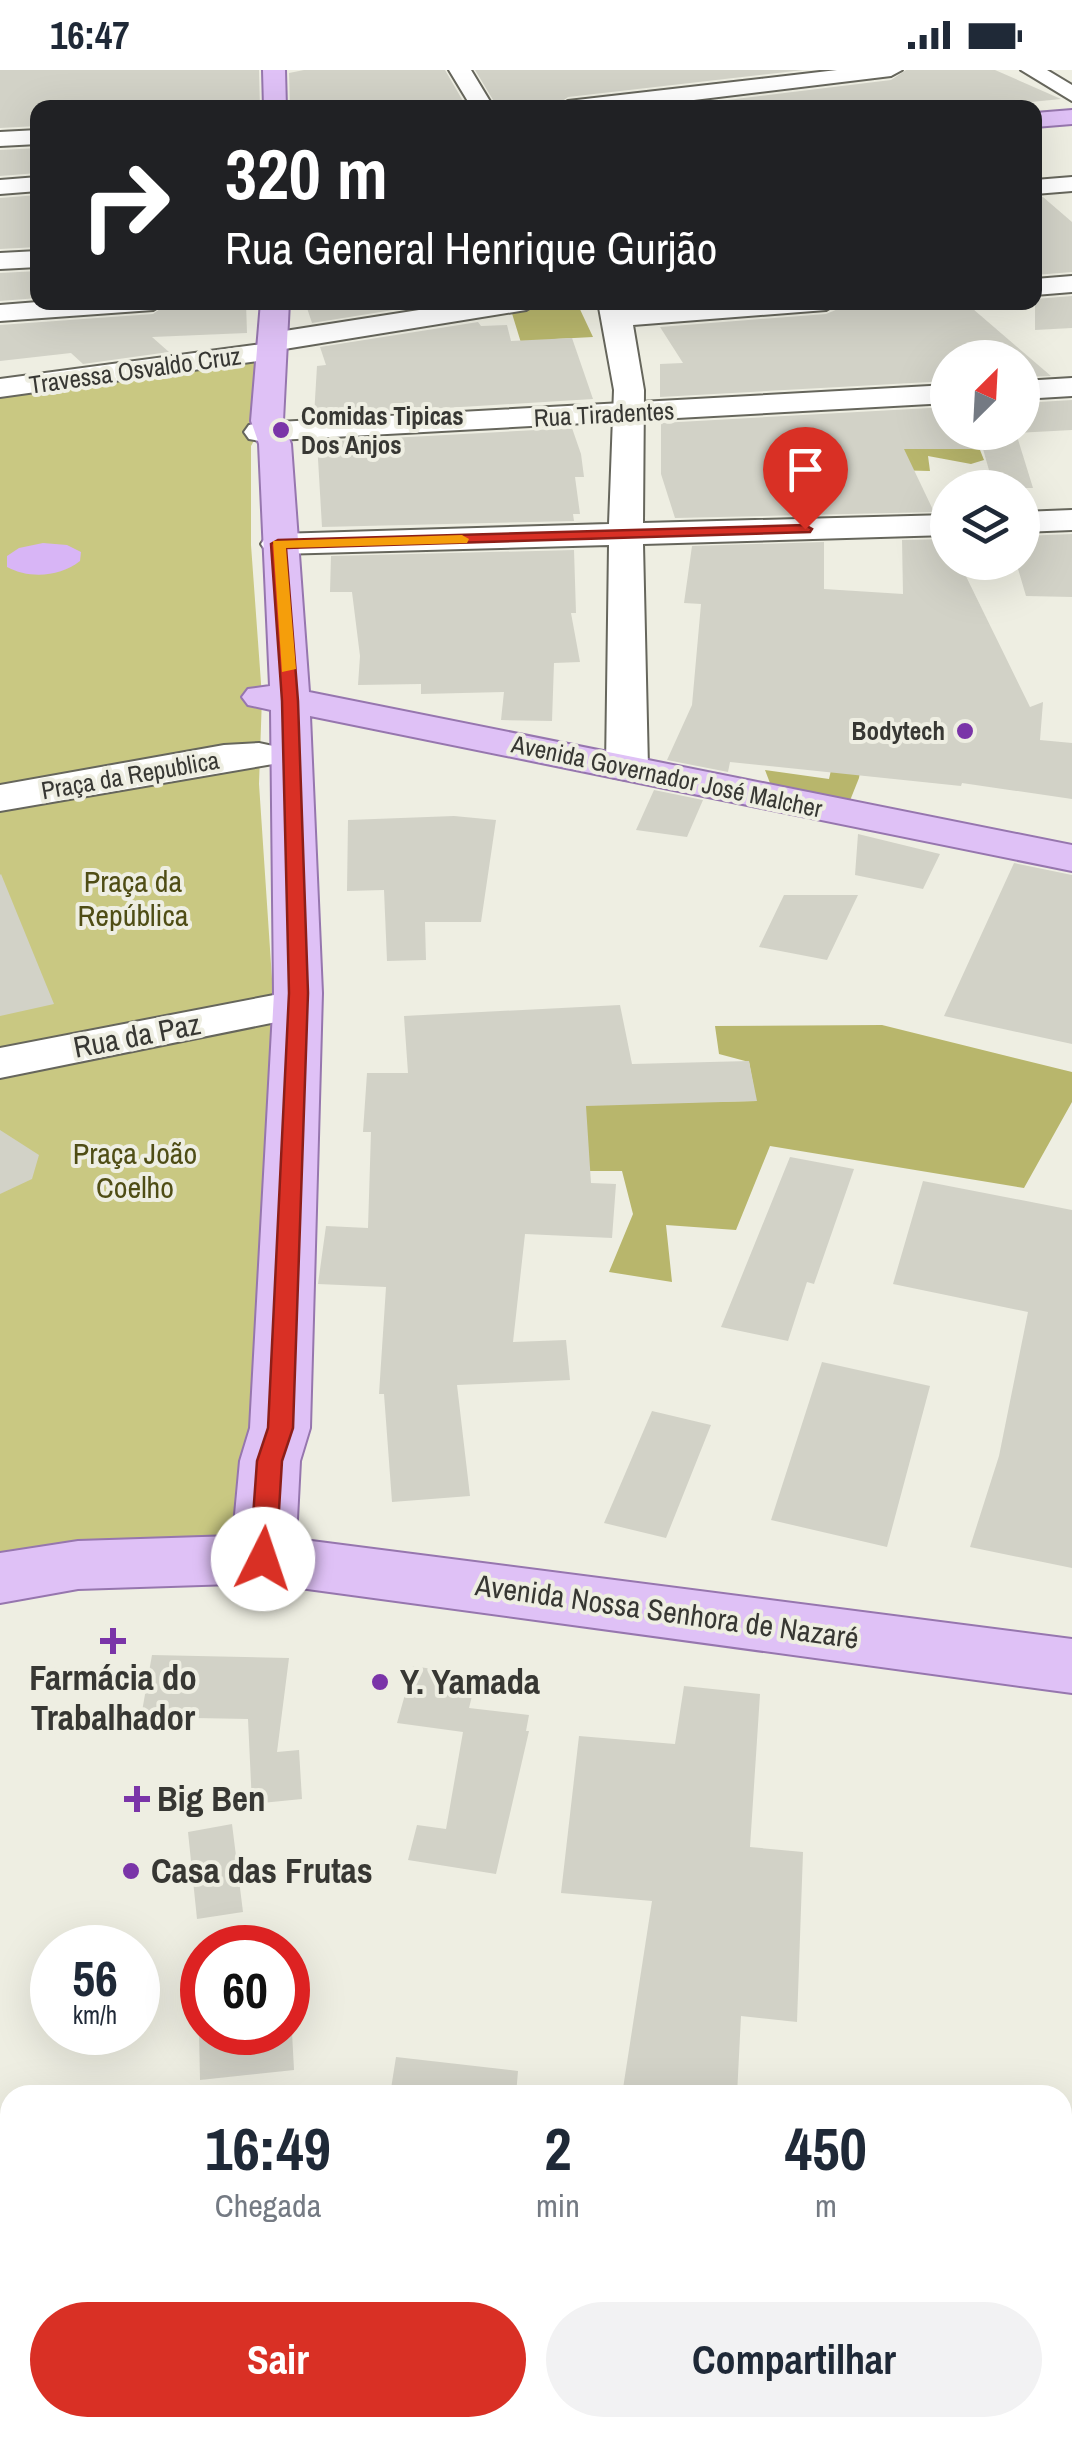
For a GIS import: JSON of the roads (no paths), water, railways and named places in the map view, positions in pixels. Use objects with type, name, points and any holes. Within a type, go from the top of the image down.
[{"type":"main road","points":[[274,70],[275,100]]},
{"type":"main road","points":[[1042,119],[1072,117]]},
{"type":"main road","points":[[263,1559],[270,1461],[280,1428],[298,993],[276,699],[250,482],[251,446],[265,428],[275,310]]},
{"type":"main road","points":[[265,428],[275,444],[278,544],[276,699],[260,755],[274,1009],[260,1432],[270,1461]]},
{"type":"main road","name":"Avenida Governador José Malcher","points":[[276,699],[1072,858]]},
{"type":"main road","name":"Avenida Nossa Senhora de Nazaré","points":[[0,1578],[78,1565],[263,1559],[1072,1666]]},
{"type":"street","points":[[460,70],[478,100]]},
{"type":"street","points":[[632,100],[891,70]]},
{"type":"street","points":[[1032,70],[1072,94]]},
{"type":"street","points":[[0,139],[30,137]]},
{"type":"street","points":[[0,186],[30,184]]},
{"type":"street","points":[[1042,186],[1072,184]]},
{"type":"street","points":[[0,262],[30,260]]},
{"type":"street","points":[[1042,286],[1072,284]]},
{"type":"street","points":[[0,314],[51,310]]},
{"type":"street","name":"Travessa Osvaldo Cruz","points":[[0,388],[481,310]]},
{"type":"street","points":[[614,310],[624,336],[632,413],[626,535],[630,616],[628,768]]},
{"type":"street","points":[[1040,389],[1072,387]]},
{"type":"street","name":"Rua Tiradentes","points":[[265,428],[632,413],[930,395]]},
{"type":"street","points":[[1040,521],[1072,520]]},
{"type":"street","points":[[278,544],[930,525]]},
{"type":"street","name":"Praça da Republica","points":[[0,798],[224,757],[260,755]]},
{"type":"street","name":"Rua da Paz","points":[[0,1063],[274,1009]]},
{"type":"place","name":"Comidas Tipicas Dos Anjos","points":[[281,430]]},
{"type":"place","name":"Bodytech","points":[[965,731]]},
{"type":"place","name":"Farmácia do Trabalhador","points":[[113,1641]]},
{"type":"place","name":"Y. Yamada","points":[[380,1682]]},
{"type":"place","name":"Big Ben","points":[[137,1799]]},
{"type":"place","name":"Casa das Frutas","points":[[131,1871]]},
{"type":"park label","name":"Praça da República","points":[[133,899]]},
{"type":"park label","name":"Praça João Coelho","points":[[135,1171]]}]
